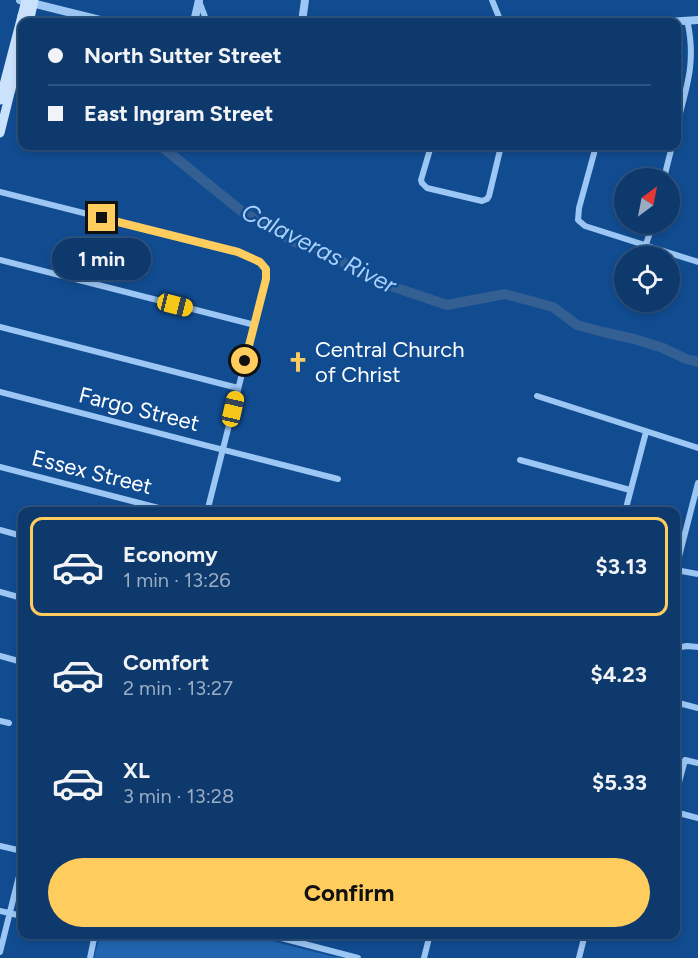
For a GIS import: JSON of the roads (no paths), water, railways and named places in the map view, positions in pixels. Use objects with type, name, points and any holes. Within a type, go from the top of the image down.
[{"type":"main road","points":[[25,18],[26,0]]},
{"type":"main road","points":[[0,100],[18,42]]},
{"type":"main road","points":[[0,133],[18,61]]},
{"type":"street","points":[[26,0],[93,18]]},
{"type":"street","points":[[195,18],[199,0]]},
{"type":"street","points":[[199,0],[206,18]]},
{"type":"street","points":[[302,18],[304,0]]},
{"type":"street","points":[[492,0],[499,18]]},
{"type":"street","points":[[681,21],[698,20]]},
{"type":"street","points":[[681,102],[691,68],[692,54],[687,21]]},
{"type":"street","points":[[430,150],[422,180],[424,186],[479,201],[489,196],[500,150]]},
{"type":"street","points":[[595,150],[579,208],[578,220],[585,226],[698,262]]},
{"type":"street","points":[[666,168],[671,150]]},
{"type":"street","points":[[0,192],[238,252],[260,262],[266,269],[266,279],[255,325],[208,507]]},
{"type":"street","points":[[646,244],[650,234]]},
{"type":"street","points":[[0,260],[255,325]]},
{"type":"street","points":[[0,327],[238,388]]},
{"type":"street","name":"Fargo Street","points":[[0,392],[338,479]]},
{"type":"street","points":[[537,396],[698,448]]},
{"type":"street","points":[[626,507],[646,432]]},
{"type":"street","points":[[520,460],[630,490]]},
{"type":"street","name":"Essex Street","points":[[0,467],[155,507]]},
{"type":"street","points":[[680,552],[698,483]]},
{"type":"street","points":[[0,530],[18,535]]},
{"type":"street","points":[[680,572],[698,574]]},
{"type":"street","points":[[0,592],[18,597]]},
{"type":"street","points":[[680,647],[698,647]]},
{"type":"street","points":[[0,656],[18,661]]},
{"type":"street","points":[[680,703],[698,708]]},
{"type":"street","points":[[0,721],[9,723]]},
{"type":"street","points":[[680,778],[685,760],[698,763]]},
{"type":"street","points":[[680,813],[698,818]]},
{"type":"street","points":[[0,846],[18,850]]},
{"type":"street","points":[[0,952],[18,880]]},
{"type":"street","points":[[0,911],[18,915]]},
{"type":"street","points":[[90,958],[94,939]]},
{"type":"street","points":[[285,939],[358,958]]},
{"type":"street","points":[[424,958],[429,939]]},
{"type":"street","points":[[579,958],[584,939]]},
{"type":"waterway","name":"Calaveras River","points":[[2,87],[18,88]]},
{"type":"waterway","name":"Calaveras River","points":[[166,150],[240,210],[294,242],[319,249],[379,282],[447,305],[505,294],[553,307],[577,325],[634,339],[698,362]]},
{"type":"place","name":"Central Church of Christ","points":[[298,362]]}]
